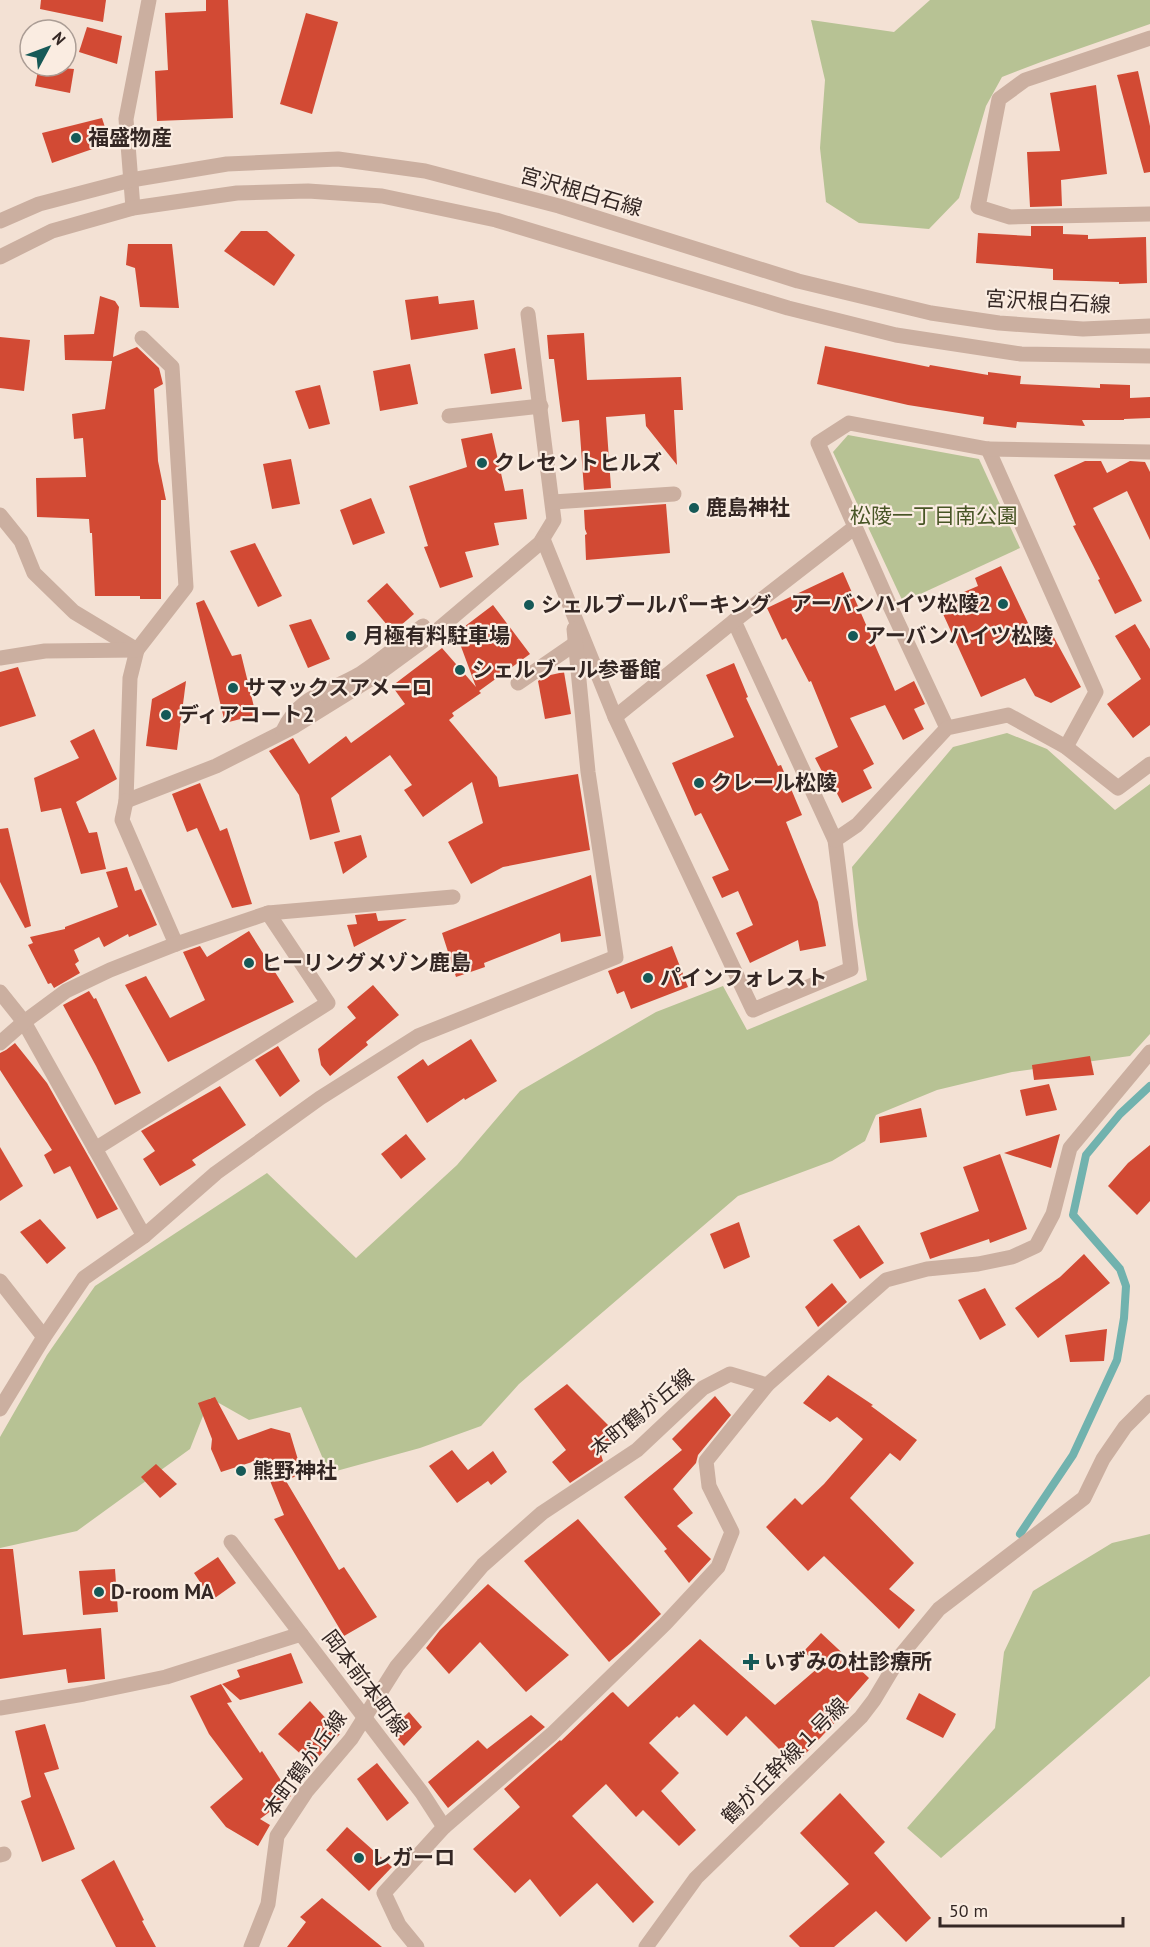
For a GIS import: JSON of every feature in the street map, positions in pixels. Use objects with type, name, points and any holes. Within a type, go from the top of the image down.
[{"type":"street","points":[[133,208],[126,119],[149,0]]},
{"type":"street","points":[[1150,38],[1025,80],[999,99],[978,207],[1010,217],[1150,214]]},
{"type":"street","name":"宮沢根白石線","points":[[0,221],[39,204],[131,180],[227,164],[338,159],[425,171],[559,206],[798,281],[931,313],[999,323],[1083,328],[1150,326]]},
{"type":"street","points":[[0,257],[52,231],[133,208],[237,193],[308,191],[382,196],[496,220],[788,308],[896,335],[1021,354],[1150,356]]},
{"type":"street","points":[[126,801],[216,766],[283,731],[374,676],[434,633],[540,543],[554,520],[542,406],[528,314]]},
{"type":"street","points":[[142,338],[172,367],[186,587],[137,650],[130,678],[126,801],[122,820],[176,944]]},
{"type":"street","points":[[449,416],[542,406]]},
{"type":"street","points":[[947,728],[818,442],[849,423],[988,449],[1150,452]]},
{"type":"street","points":[[988,449],[1096,692],[1066,747]]},
{"type":"street","points":[[553,502],[674,494]]},
{"type":"street","points":[[0,515],[21,541],[34,573],[74,612],[137,650]]},
{"type":"street","points":[[615,717],[855,527]]},
{"type":"street","points":[[543,538],[615,717],[753,1010],[851,969],[836,840],[734,621]]},
{"type":"street","points":[[0,1409],[44,1337],[84,1278],[144,1236],[226,1166],[320,1098],[418,1036],[616,957],[588,772],[573,611]]},
{"type":"street","points":[[283,731],[289,719],[306,701],[360,674],[423,626]]},
{"type":"street","points":[[518,683],[576,643]]},
{"type":"street","points":[[0,658],[45,651],[137,650]]},
{"type":"street","points":[[836,840],[857,825],[947,728],[1008,715],[1066,747],[1118,788],[1150,765]]},
{"type":"street","points":[[0,1043],[66,991],[110,970],[176,944],[268,913],[453,897]]},
{"type":"street","points":[[95,1149],[328,1003],[268,913]]},
{"type":"street","points":[[0,992],[24,1022],[144,1236]]},
{"type":"street","points":[[417,1947],[399,1924],[384,1893],[444,1827],[552,1734],[665,1624],[718,1567],[732,1532],[709,1486],[706,1461],[767,1385],[886,1280],[927,1269],[1012,1257],[1035,1246],[1053,1214],[1070,1148],[1150,1052]]},
{"type":"street","points":[[0,1281],[44,1337]]},
{"type":"street","name":"本町鶴が丘線","points":[[251,1947],[268,1904],[277,1836],[306,1792],[351,1739],[397,1666],[483,1565],[542,1514],[637,1450],[703,1388],[730,1374],[767,1385]]},
{"type":"street","name":"鶴が丘幹線１号線","points":[[648,1946],[696,1878],[861,1717],[874,1700],[901,1654],[939,1609],[1084,1498],[1103,1459],[1125,1427],[1150,1402]]},
{"type":"street","points":[[231,1542],[301,1634]]},
{"type":"street","name":"岡本前本町線","points":[[0,1708],[166,1677],[301,1634],[422,1793],[444,1827]]},
{"type":"green space","points":[[930,0],[1150,0],[1150,24],[1002,77],[986,106],[959,198],[929,229],[859,223],[826,202],[820,148],[825,80],[811,20],[894,32]]},
{"type":"green space","name":"松陵一丁目南公園","points":[[848,435],[979,459],[1020,548],[903,602],[833,452]]},
{"type":"green space","points":[[1007,733],[1047,749],[1115,810],[1150,784],[1150,1034],[1130,1056],[1012,1072],[937,1090],[876,1115],[865,1141],[832,1161],[738,1196],[519,1384],[481,1426],[420,1448],[329,1473],[301,1407],[249,1420],[210,1398],[190,1449],[77,1531],[0,1548],[0,1437],[47,1355],[95,1286],[267,1173],[356,1258],[457,1165],[520,1091],[656,1012],[723,986],[747,1030],[867,980],[852,867],[953,747]]},
{"type":"green space","points":[[1150,1534],[1150,1676],[941,1858],[907,1828],[995,1728],[1004,1652],[1033,1591],[1112,1543]]},
{"type":"building","points":[[41,0],[106,0],[103,22],[40,9]]},
{"type":"building","points":[[206,0],[228,0],[233,118],[157,121],[155,71],[168,70],[165,13],[206,11]]},
{"type":"building","points":[[306,13],[338,22],[312,114],[280,104]]},
{"type":"building","points":[[87,27],[122,36],[117,64],[79,52]]},
{"type":"building","points":[[1138,71],[1150,126],[1150,172],[1144,173],[1117,75]]},
{"type":"building","points":[[37,78],[72,78],[70,93],[35,86]]},
{"type":"building","points":[[1096,85],[1107,174],[1061,180],[1062,206],[1030,207],[1027,152],[1060,151],[1050,93]]},
{"type":"building","name":"福盛物産","points":[[102,118],[110,143],[52,163],[42,133]]},
{"type":"building","points":[[1031,226],[1063,226],[1063,234],[1088,235],[1088,239],[1146,237],[1147,283],[1119,284],[1119,282],[1053,280],[1053,269],[976,263],[978,233],[1031,236]]},
{"type":"building","points":[[241,231],[267,231],[295,255],[274,286],[224,251]]},
{"type":"building","points":[[128,244],[172,244],[179,308],[140,307],[135,268],[126,265]]},
{"type":"building","points":[[100,296],[115,301],[119,307],[113,357],[137,347],[159,368],[163,384],[154,389],[158,461],[166,500],[161,500],[161,599],[140,599],[140,596],[95,596],[92,533],[90,533],[89,519],[37,517],[36,478],[86,477],[83,438],[74,439],[72,414],[105,409],[112,361],[65,360],[64,335],[94,334]]},
{"type":"building","points":[[438,296],[439,304],[474,300],[478,329],[411,340],[405,300]]},
{"type":"building","points":[[584,333],[587,380],[681,377],[683,410],[674,410],[677,465],[646,426],[645,414],[606,417],[611,488],[584,490],[579,420],[562,422],[554,359],[549,359],[547,335]]},
{"type":"building","points":[[0,337],[30,340],[24,391],[0,388]]},
{"type":"building","points":[[825,346],[929,367],[930,365],[988,375],[988,372],[1021,376],[1020,384],[1100,388],[1100,384],[1130,385],[1130,398],[1150,397],[1150,418],[1082,420],[1085,426],[1017,422],[1016,428],[983,424],[984,417],[908,405],[817,384]]},
{"type":"building","points":[[515,348],[522,389],[491,394],[484,354]]},
{"type":"building","points":[[410,364],[418,404],[380,411],[373,371]]},
{"type":"building","points":[[320,385],[330,424],[309,429],[295,391]]},
{"type":"building","points":[[492,433],[505,491],[523,489],[527,519],[494,523],[499,545],[465,552],[473,577],[440,588],[424,547],[428,546],[409,486],[467,467],[461,439]]},
{"type":"building","points":[[291,459],[300,504],[272,509],[263,464]]},
{"type":"building","points":[[1085,461],[1101,461],[1107,473],[1130,461],[1145,462],[1150,472],[1150,540],[1127,491],[1093,508],[1142,601],[1115,614],[1073,526],[1076,525],[1054,475]]},
{"type":"building","points":[[371,498],[385,533],[353,545],[340,510]]},
{"type":"building","points":[[666,504],[670,553],[586,560],[585,535],[587,534],[584,510]]},
{"type":"building","points":[[255,543],[282,596],[258,607],[230,551]]},
{"type":"building","points":[[1001,566],[1036,640],[1051,632],[1081,687],[1051,703],[1035,696],[1025,678],[981,697],[938,603],[978,586],[975,578]]},
{"type":"building","points":[[843,572],[895,691],[914,681],[925,704],[914,709],[924,729],[903,740],[885,705],[850,718],[874,764],[863,770],[872,788],[842,803],[815,758],[838,747],[811,681],[809,682],[786,638],[782,640],[767,608]]},
{"type":"building","points":[[387,583],[414,614],[393,632],[367,601]]},
{"type":"building","name":"サマックスアメーロ","points":[[204,600],[232,656],[241,654],[256,715],[225,723],[196,603]]},
{"type":"building","points":[[493,605],[530,654],[452,713],[454,716],[449,720],[497,777],[499,787],[578,774],[590,850],[503,867],[471,884],[448,842],[483,823],[472,782],[423,817],[404,790],[412,785],[390,755],[331,798],[340,832],[310,840],[299,795],[269,751],[293,738],[309,764],[346,736],[351,743],[405,704],[392,686],[442,648],[476,687],[456,633]]},
{"type":"building","points":[[311,619],[330,659],[308,668],[289,625]]},
{"type":"building","points":[[1135,624],[1150,649],[1150,725],[1133,738],[1107,704],[1141,679],[1115,636]]},
{"type":"building","points":[[734,663],[748,697],[746,698],[778,766],[781,765],[802,815],[786,822],[818,902],[826,946],[800,951],[798,940],[750,963],[736,933],[753,925],[738,891],[722,898],[712,877],[729,870],[701,813],[695,816],[672,763],[734,737],[706,675]]},
{"type":"building","points":[[18,667],[36,716],[0,727],[0,672]]},
{"type":"building","points":[[564,672],[571,714],[545,719],[538,681],[546,676]]},
{"type":"building","name":"ディアコート2","points":[[186,681],[177,750],[146,746],[152,699]]},
{"type":"building","points":[[94,729],[117,779],[76,802],[89,833],[97,832],[106,869],[81,874],[61,808],[41,812],[34,778],[79,758],[70,741]]},
{"type":"building","points":[[200,783],[220,831],[227,828],[252,904],[232,908],[197,828],[187,832],[172,794]]},
{"type":"building","points":[[8,828],[31,926],[25,928],[0,882],[0,829]]},
{"type":"building","points":[[361,835],[367,857],[343,874],[334,842]]},
{"type":"building","points":[[127,867],[135,891],[141,889],[157,925],[129,937],[128,934],[104,947],[99,937],[74,950],[79,961],[75,964],[80,973],[54,988],[51,983],[48,984],[28,945],[33,943],[30,937],[65,929],[65,927],[118,907],[106,872]]},
{"type":"building","points":[[591,875],[601,936],[561,942],[560,933],[484,963],[485,967],[456,977],[442,933]]},
{"type":"building","points":[[376,913],[378,921],[407,919],[354,947],[347,925],[357,924],[355,915]]},
{"type":"building","points":[[249,931],[294,1002],[168,1062],[125,985],[146,976],[170,1018],[205,1000],[183,952],[200,946],[207,957]]},
{"type":"building","name":"パインフォレスト","points":[[672,946],[688,987],[631,1009],[624,991],[617,994],[608,971]]},
{"type":"building","points":[[373,985],[399,1015],[366,1042],[368,1045],[330,1076],[321,1065],[318,1049],[356,1018],[347,1007]]},
{"type":"building","points":[[89,991],[94,999],[96,998],[141,1093],[115,1105],[63,1005]]},
{"type":"building","points":[[471,1039],[497,1081],[465,1100],[464,1098],[427,1123],[397,1077],[423,1059],[428,1066]]},
{"type":"building","points":[[15,1043],[47,1083],[118,1209],[97,1219],[70,1166],[54,1174],[44,1155],[52,1150],[0,1070],[0,1053]]},
{"type":"building","points":[[278,1046],[300,1081],[280,1097],[255,1060]]},
{"type":"building","points":[[1090,1056],[1094,1075],[1034,1080],[1032,1065]]},
{"type":"building","points":[[1049,1084],[1057,1110],[1026,1116],[1020,1090]]},
{"type":"building","points":[[220,1086],[246,1125],[192,1160],[196,1165],[160,1186],[143,1159],[155,1151],[141,1131]]},
{"type":"building","points":[[921,1108],[927,1137],[880,1143],[879,1117]]},
{"type":"building","points":[[406,1134],[426,1159],[401,1179],[381,1154]]},
{"type":"building","points":[[1060,1134],[1051,1168],[1004,1153]]},
{"type":"building","points":[[1150,1145],[1150,1201],[1137,1215],[1108,1186],[1128,1163]]},
{"type":"building","points":[[0,1147],[23,1186],[0,1201]]},
{"type":"building","points":[[1000,1154],[1027,1229],[990,1243],[989,1239],[930,1259],[920,1233],[979,1211],[963,1167]]},
{"type":"building","points":[[40,1219],[66,1248],[47,1264],[20,1232]]},
{"type":"building","points":[[739,1222],[750,1257],[724,1269],[710,1234]]},
{"type":"building","points":[[859,1225],[884,1263],[860,1279],[833,1240]]},
{"type":"building","points":[[1084,1254],[1110,1283],[1038,1338],[1015,1308],[1060,1277]]},
{"type":"building","points":[[832,1283],[847,1302],[818,1327],[805,1307]]},
{"type":"building","points":[[985,1288],[1006,1325],[980,1340],[958,1300]]},
{"type":"building","points":[[1107,1329],[1104,1361],[1070,1362],[1065,1335]]},
{"type":"building","points":[[828,1375],[873,1405],[871,1406],[917,1440],[900,1461],[890,1453],[850,1498],[914,1563],[889,1589],[915,1610],[899,1629],[824,1556],[808,1571],[766,1527],[795,1498],[802,1505],[824,1484],[863,1439],[837,1417],[830,1422],[803,1403]]},
{"type":"building","points":[[567,1384],[617,1434],[600,1451],[603,1461],[570,1483],[552,1462],[566,1450],[534,1409]]},
{"type":"building","points":[[715,1396],[731,1415],[698,1455],[696,1463],[673,1489],[693,1513],[677,1526],[711,1559],[689,1583],[664,1551],[667,1549],[624,1497],[682,1450],[672,1439]]},
{"type":"building","points":[[215,1397],[238,1440],[271,1428],[290,1433],[302,1473],[286,1481],[339,1570],[344,1567],[377,1617],[344,1636],[274,1519],[284,1515],[261,1459],[221,1472],[211,1449],[212,1439],[198,1403]]},
{"type":"building","points":[[452,1450],[468,1470],[493,1451],[507,1472],[491,1485],[488,1481],[457,1503],[429,1466]]},
{"type":"building","points":[[156,1464],[177,1484],[160,1498],[141,1477]]},
{"type":"building","points":[[578,1519],[661,1614],[609,1662],[524,1561]]},
{"type":"building","points":[[0,1549],[13,1549],[23,1635],[101,1628],[105,1679],[68,1683],[66,1669],[0,1679]]},
{"type":"building","points":[[218,1557],[236,1583],[212,1600],[194,1573]]},
{"type":"building","name":"D-room MA","points":[[115,1569],[118,1612],[83,1615],[79,1571]]},
{"type":"building","points":[[488,1584],[569,1655],[526,1692],[480,1642],[449,1674],[426,1648],[440,1630]]},
{"type":"building","points":[[821,1633],[869,1678],[847,1703],[850,1706],[795,1765],[746,1716],[727,1736],[694,1704],[679,1718],[677,1716],[649,1743],[679,1773],[661,1791],[696,1830],[679,1846],[643,1810],[636,1817],[606,1784],[572,1816],[654,1902],[633,1923],[597,1883],[560,1917],[530,1879],[515,1893],[473,1849],[520,1807],[504,1789],[561,1741],[611,1693],[613,1692],[628,1707],[700,1639],[775,1705],[819,1667],[804,1651]]},
{"type":"building","points":[[291,1653],[303,1683],[240,1700],[222,1684],[240,1677],[237,1670]]},
{"type":"building","points":[[221,1684],[232,1702],[227,1703],[291,1796],[260,1819],[270,1825],[258,1846],[226,1827],[210,1807],[243,1779],[209,1734],[190,1696]]},
{"type":"building","points":[[919,1693],[956,1714],[943,1738],[906,1719]]},
{"type":"building","points":[[310,1701],[340,1734],[312,1764],[278,1734]]},
{"type":"building","points":[[409,1712],[422,1727],[404,1746],[390,1730]]},
{"type":"building","points":[[531,1715],[545,1727],[448,1808],[428,1782],[478,1740],[487,1749]]},
{"type":"building","points":[[45,1724],[59,1769],[44,1773],[75,1849],[42,1862],[21,1801],[31,1797],[15,1731]]},
{"type":"building","points":[[377,1763],[409,1803],[387,1821],[357,1779]]},
{"type":"building","points":[[840,1793],[885,1842],[874,1853],[931,1918],[906,1942],[876,1911],[834,1947],[800,1947],[789,1936],[849,1884],[800,1833]]},
{"type":"building","name":"レガーロ","points":[[347,1827],[392,1867],[369,1891],[326,1850]]},
{"type":"building","points":[[114,1860],[156,1947],[116,1947],[81,1880]]},
{"type":"building","points":[[322,1898],[382,1947],[287,1947],[306,1922],[300,1917]]},
{"type":"waterway","points":[[1020,1534],[1073,1455],[1117,1360],[1124,1318],[1126,1286],[1120,1269],[1073,1215],[1086,1155],[1120,1114],[1150,1086]]},
{"type":"place","name":"福盛物産","points":[[76,138]]},
{"type":"place","name":"クレセントヒルズ","points":[[482,463]]},
{"type":"place","name":"鹿島神社","points":[[694,508]]},
{"type":"place","name":"アーバンハイツ松陵2","points":[[1003,604]]},
{"type":"place","name":"シェルブールパーキング","points":[[529,605]]},
{"type":"place","name":"月極有料駐車場","points":[[351,636]]},
{"type":"place","name":"アーバンハイツ松陵","points":[[853,636]]},
{"type":"place","name":"シェルブール参番館","points":[[460,670]]},
{"type":"place","name":"サマックスアメーロ","points":[[233,688]]},
{"type":"place","name":"ディアコート2","points":[[166,715]]},
{"type":"place","name":"クレール松陵","points":[[699,783]]},
{"type":"place","name":"ヒーリングメゾン鹿島","points":[[249,963]]},
{"type":"place","name":"パインフォレスト","points":[[648,978]]},
{"type":"place","name":"熊野神社","points":[[241,1471]]},
{"type":"place","name":"D-room MA","points":[[99,1592]]},
{"type":"place","name":"いずみの杜診療所","points":[[751,1662]]},
{"type":"place","name":"レガーロ","points":[[359,1858]]}]
